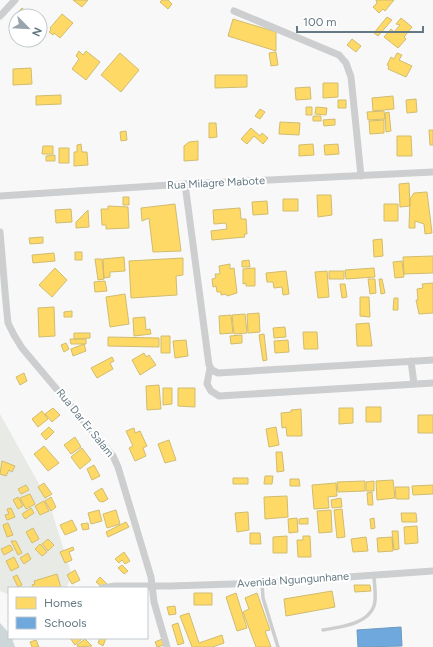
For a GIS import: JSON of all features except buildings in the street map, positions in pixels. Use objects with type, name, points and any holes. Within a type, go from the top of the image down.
[{"type":"street","points":[[0,16],[15,0]]},
{"type":"street","points":[[234,11],[339,55],[346,63],[351,77],[362,176]]},
{"type":"street","name":"Rua Milagre Mabote","points":[[0,196],[185,184],[433,172]]},
{"type":"street","points":[[185,184],[210,368],[207,384],[210,391],[219,396],[433,383]]},
{"type":"street","name":"Rua Dar Er Salam","points":[[0,232],[6,303],[11,329],[22,348],[113,456],[120,475],[152,586],[160,625],[167,647]]},
{"type":"street","points":[[210,368],[218,373],[433,360]]},
{"type":"street","points":[[411,361],[414,384]]},
{"type":"street","name":"Avenida Ngungunhane","points":[[108,587],[262,583],[433,571]]},
{"type":"lane","points":[[323,630],[352,626],[369,613],[374,607],[374,575]]},
{"type":"lane","points":[[262,583],[263,598],[278,647]]},
{"type":"shaded area","points":[[0,414],[49,502],[72,576],[66,587],[8,587],[8,595],[0,591]]},
{"type":"shaded area","points":[[0,623],[8,632],[8,639],[12,639],[15,647],[0,647]]}]
